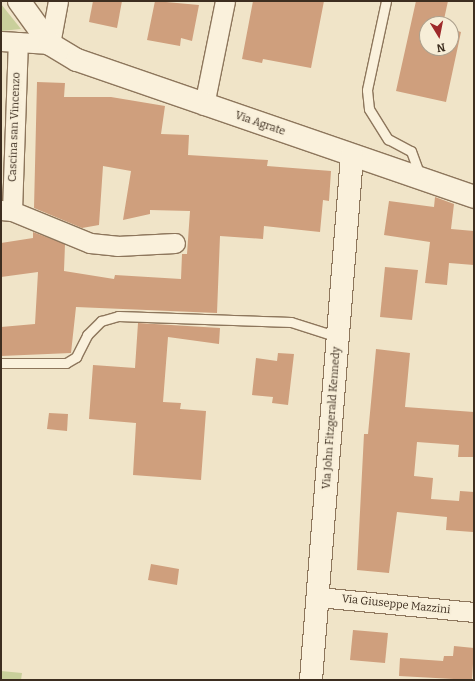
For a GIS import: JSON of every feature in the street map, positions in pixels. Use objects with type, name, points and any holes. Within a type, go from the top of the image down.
[{"type":"street","name":"Via Agrate","points":[[20,1],[50,44],[77,60],[474,197]]},
{"type":"street","points":[[50,44],[58,1]]},
{"type":"street","points":[[204,105],[225,1]]},
{"type":"street","name":"Via Agrate","points":[[9,42],[50,44]]},
{"type":"street","name":"Cascina san Vincenzo","points":[[9,42],[6,210],[90,243],[117,246],[175,244]]},
{"type":"street","name":"Via John Fitzgerald Kennedy","points":[[311,680],[352,156]]},
{"type":"street","name":"Via Giuseppe Mazzini","points":[[318,597],[474,612]]},
{"type":"lane","points":[[386,1],[367,90],[369,108],[388,139],[411,151],[421,179]]},
{"type":"lane","points":[[1,363],[66,363],[76,357],[87,335],[101,321],[118,316],[291,322],[338,337]]},
{"type":"green space","points":[[1,4],[21,29],[1,31]]},
{"type":"green space","points":[[1,671],[22,673],[21,680],[1,680]]},
{"type":"building","points":[[93,1],[122,1],[117,28],[89,22]]},
{"type":"building","points":[[155,1],[199,5],[192,41],[181,38],[180,46],[147,40]]},
{"type":"building","points":[[253,1],[324,1],[311,68],[263,59],[262,63],[242,59]]},
{"type":"building","points":[[416,1],[448,1],[445,16],[419,16],[419,56],[456,56],[446,102],[396,91]]},
{"type":"building","points":[[37,82],[65,83],[64,97],[111,97],[165,106],[161,134],[189,135],[188,155],[268,160],[267,166],[331,171],[329,201],[323,200],[320,232],[264,226],[263,239],[220,236],[217,313],[76,307],[71,353],[1,356],[1,327],[35,324],[38,272],[1,277],[1,243],[33,238],[33,232],[65,244],[64,271],[114,279],[115,275],[181,279],[182,254],[187,254],[190,211],[150,210],[150,214],[123,220],[131,171],[103,166],[99,225],[82,228],[34,208]]},
{"type":"building","points":[[435,197],[454,204],[451,229],[474,231],[474,265],[449,263],[447,285],[425,283],[430,242],[384,235],[389,201],[434,207]]},
{"type":"building","points":[[385,267],[418,270],[412,320],[380,317]]},
{"type":"building","points":[[138,323],[220,328],[219,344],[168,337],[163,402],[181,403],[180,409],[206,411],[201,480],[133,475],[136,423],[89,419],[93,365],[135,368]]},
{"type":"building","points":[[376,349],[410,353],[405,407],[474,412],[474,457],[458,457],[459,445],[417,442],[414,476],[433,478],[431,499],[459,501],[460,491],[474,492],[473,532],[446,530],[447,517],[397,512],[389,573],[357,570],[364,434],[368,434]]},
{"type":"building","points":[[278,353],[294,354],[288,405],[272,403],[273,397],[252,395],[256,358],[277,361]]},
{"type":"building","points":[[49,413],[68,414],[67,431],[47,429]]},
{"type":"building","points":[[151,564],[179,569],[177,585],[148,580]]},
{"type":"building","points":[[353,630],[388,633],[385,663],[350,660]]},
{"type":"building","points":[[454,646],[474,648],[472,680],[399,676],[400,658],[443,661],[444,656],[453,656]]}]
